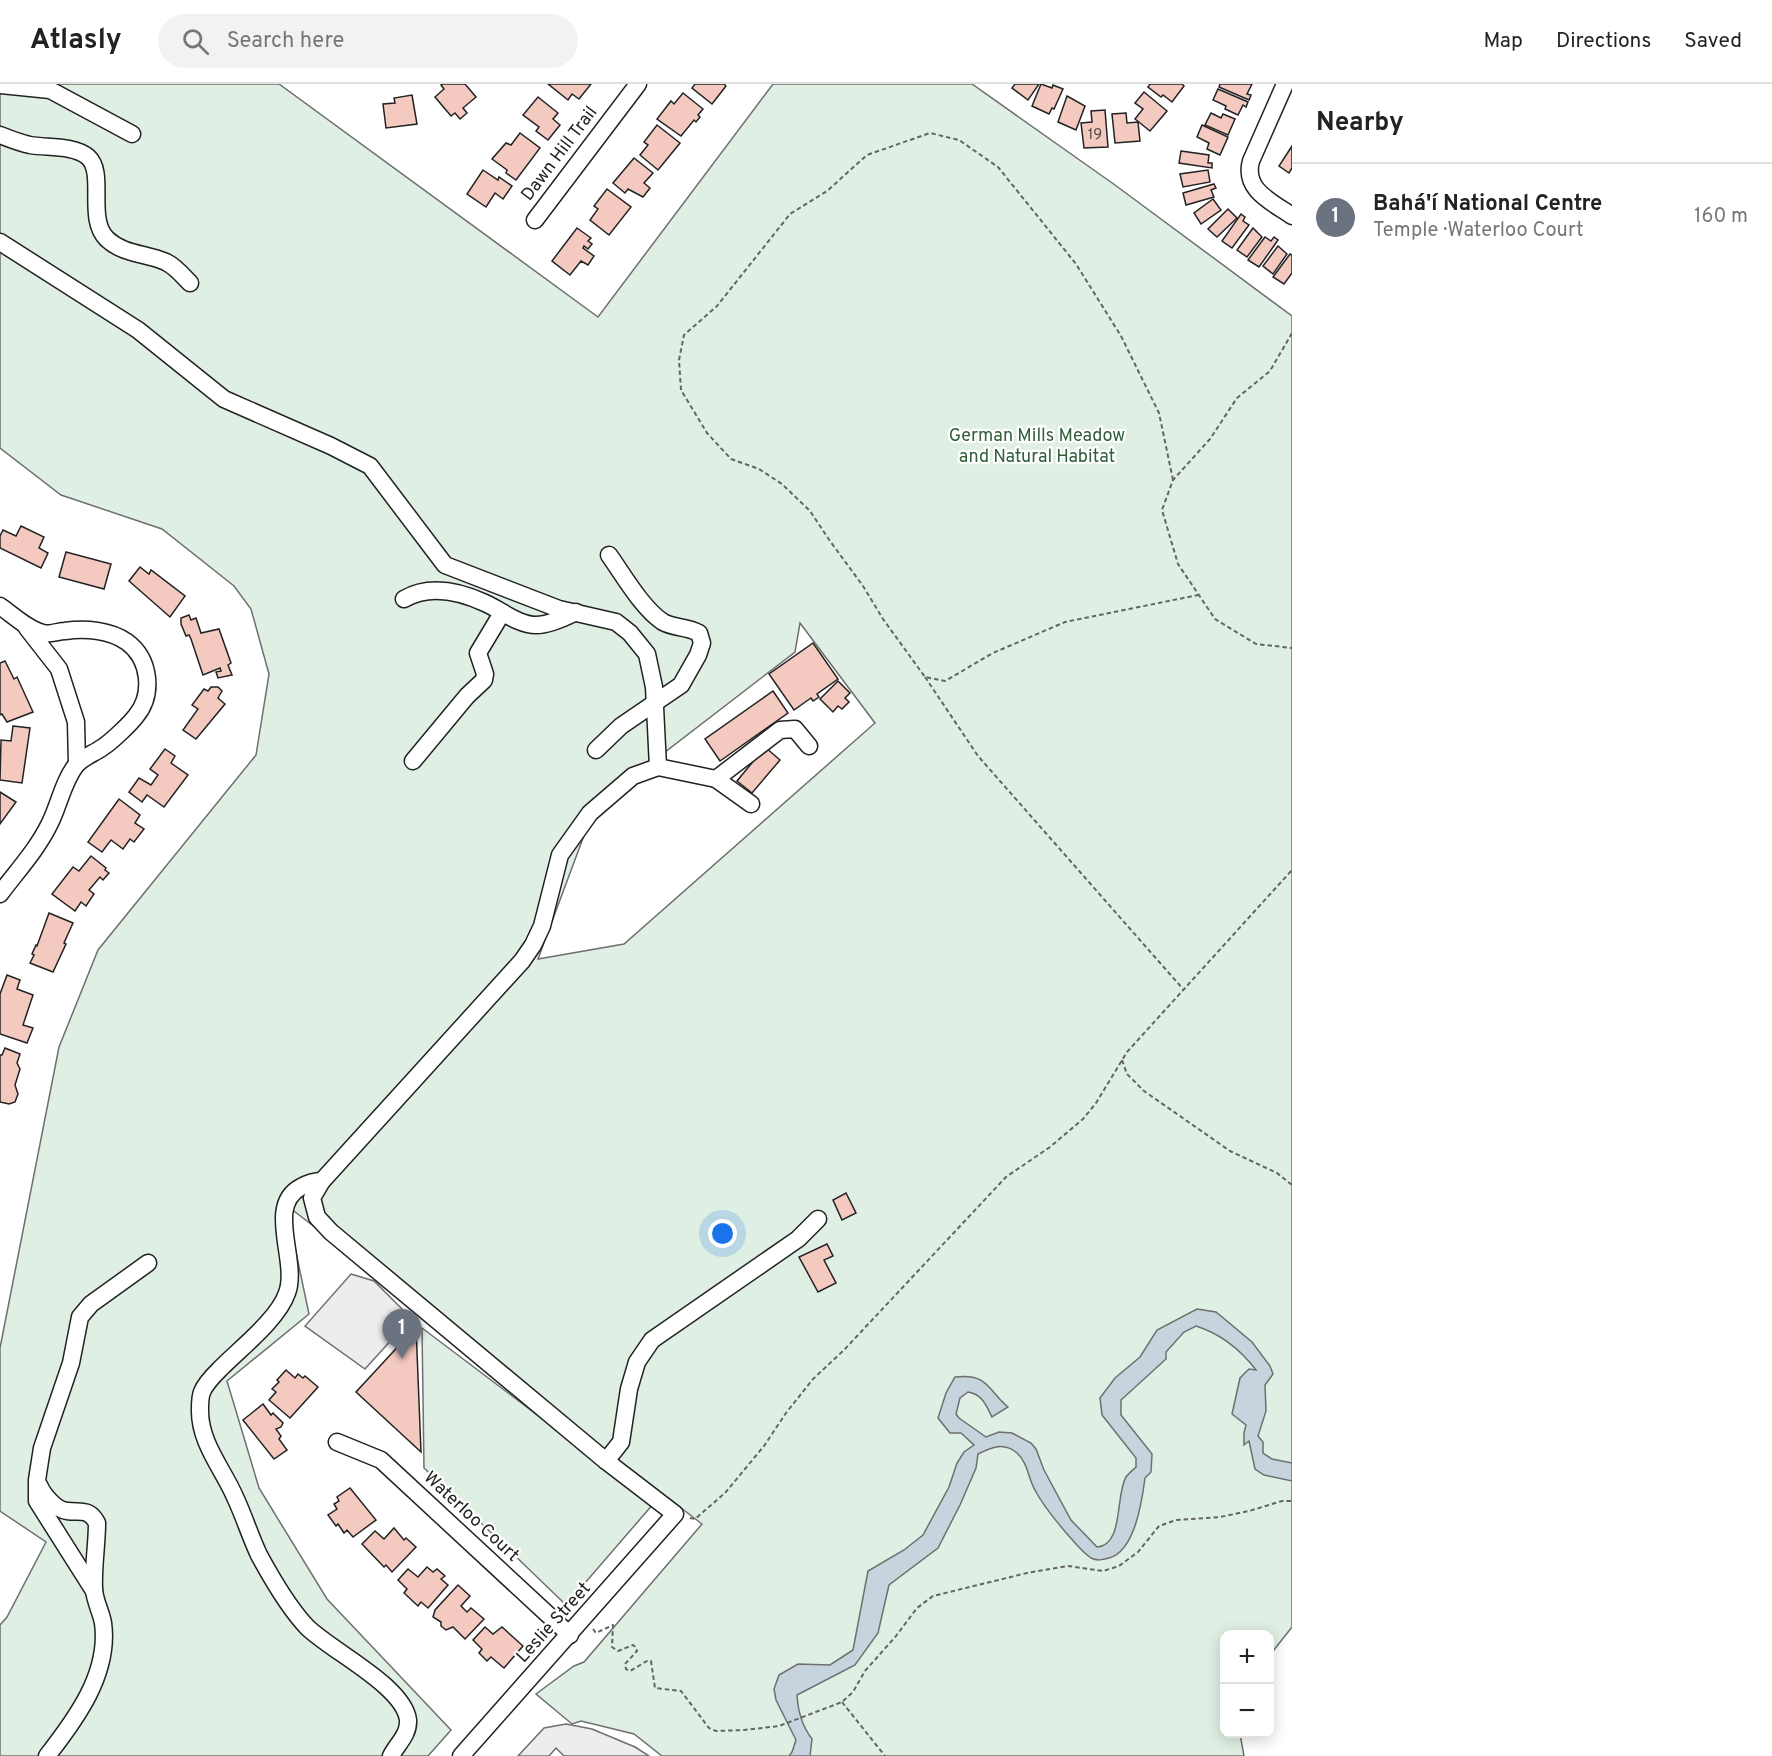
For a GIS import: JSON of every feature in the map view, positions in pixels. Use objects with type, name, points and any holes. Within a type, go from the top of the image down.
[{"type":"street","name":"Dawn Hill Trail","points":[[535,220],[638,84]]},
{"type":"street","points":[[1285,84],[1251,161],[1250,173],[1257,191],[1292,216]]},
{"type":"street","points":[[0,85],[50,90],[132,134]]},
{"type":"street","points":[[0,135],[30,145],[78,152],[89,158],[96,171],[96,205],[99,225],[105,238],[125,250],[165,262],[190,283]]},
{"type":"street","points":[[0,242],[138,330],[224,399],[331,446],[370,466],[445,565],[559,609],[616,622],[630,633],[646,654],[654,687],[658,767]]},
{"type":"street","points":[[596,750],[621,726],[681,685],[702,643],[699,633],[689,627],[665,623],[649,610],[609,555]]},
{"type":"street","points":[[404,599],[429,590],[451,592],[485,603],[535,625],[563,619],[576,612]]},
{"type":"street","points":[[0,606],[22,622],[44,633],[80,628],[114,636],[127,642],[144,662],[148,678],[145,696],[137,715],[104,747],[77,764],[38,846],[0,894]]},
{"type":"street","points":[[413,761],[467,696],[484,680],[485,674],[478,653],[502,612]]},
{"type":"street","points":[[22,622],[59,669],[76,723],[77,764]]},
{"type":"street","points":[[716,779],[780,730],[795,729],[809,746]]},
{"type":"street","points":[[675,1514],[606,1461],[331,1232],[317,1216],[312,1198],[322,1181],[522,961],[542,926],[560,855],[590,813],[633,776],[658,767],[716,779],[751,804]]},
{"type":"street","points":[[322,1181],[313,1181],[299,1187],[285,1204],[284,1226],[291,1275],[287,1293],[276,1312],[206,1384],[201,1402],[200,1423],[208,1445],[235,1496],[260,1556],[290,1605],[313,1633],[370,1672],[402,1704],[408,1718],[407,1729],[391,1756]]},
{"type":"street","points":[[606,1461],[621,1442],[629,1389],[637,1362],[652,1340],[798,1239],[818,1219]]},
{"type":"street","points":[[47,1756],[87,1700],[100,1664],[103,1649],[103,1624],[94,1591],[37,1501],[37,1480],[42,1448],[71,1363],[80,1317],[91,1304],[148,1263]]},
{"type":"street","name":"Waterloo Court","points":[[337,1442],[381,1460],[570,1635]]},
{"type":"street","points":[[37,1480],[41,1490],[60,1509],[86,1511],[97,1523],[94,1591]]},
{"type":"street","name":"Leslie Street","points":[[461,1756],[675,1514]]},
{"type":"path","points":[[1173,480],[1159,413],[1121,336],[1076,264],[998,167],[960,140],[930,133],[867,155],[827,191],[790,214],[717,306],[684,335],[679,360],[681,390],[707,433],[731,459],[767,474],[782,484],[810,511],[978,756],[1183,990]]},
{"type":"path","points":[[1292,333],[1270,371],[1237,398],[1210,439],[1173,480],[1162,510],[1178,564],[1215,620],[1256,644],[1292,648]]},
{"type":"path","points":[[925,677],[945,681],[993,653],[1065,622],[1198,595]]},
{"type":"path","points":[[675,1514],[695,1519],[726,1493],[813,1379],[844,1350],[1006,1177],[1050,1147],[1083,1119],[1127,1052],[1292,870]]},
{"type":"path","points":[[1122,1060],[1127,1074],[1144,1091],[1230,1151],[1277,1173],[1292,1185]]},
{"type":"path","points":[[587,1616],[596,1633],[613,1625],[612,1647],[614,1650],[618,1652],[633,1645],[636,1647],[637,1651],[625,1664],[626,1669],[630,1671],[651,1661],[655,1688],[681,1691],[709,1728],[716,1731],[779,1726],[842,1702],[853,1692],[865,1671],[917,1608],[933,1596],[1026,1573],[1068,1566],[1103,1571],[1119,1566],[1138,1552],[1159,1527],[1176,1520],[1220,1517],[1282,1501],[1292,1501]]},
{"type":"path","points":[[842,1702],[885,1756]]},
{"type":"green space","name":"German Mills Meadow and Natural Habitat","points":[[0,84],[279,84],[598,317],[773,84],[972,84],[1115,185],[1292,316],[1292,1627],[1274,1650],[1274,1630],[1220,1630],[1220,1738],[1241,1738],[1244,1756],[662,1756],[634,1734],[581,1721],[572,1724],[536,1694],[574,1666],[584,1662],[702,1524],[286,1205],[309,1314],[227,1381],[259,1488],[327,1599],[451,1730],[428,1756],[0,1756],[0,1625],[7,1617],[46,1542],[0,1511],[0,1348],[59,1047],[98,950],[256,755],[269,674],[251,609],[234,586],[162,529],[61,495],[0,448]],"holes":[[[800,623],[875,723],[624,944],[538,959],[595,806],[795,652]]]},
{"type":"green space","points":[[422,1328],[654,1503],[566,1605],[424,1468]]},
{"type":"shaded area","points":[[351,1274],[374,1281],[406,1313],[404,1326],[365,1369],[305,1326]]},
{"type":"shaded area","points":[[1197,1309],[1216,1312],[1252,1342],[1270,1366],[1273,1374],[1265,1385],[1266,1411],[1258,1436],[1263,1442],[1263,1453],[1272,1459],[1292,1463],[1292,1481],[1264,1475],[1255,1469],[1249,1441],[1244,1445],[1246,1425],[1232,1414],[1240,1378],[1249,1369],[1256,1370],[1237,1349],[1214,1333],[1196,1326],[1184,1332],[1166,1352],[1166,1359],[1121,1400],[1121,1415],[1152,1454],[1151,1472],[1145,1478],[1136,1524],[1125,1546],[1109,1558],[1095,1560],[1091,1558],[1046,1508],[1017,1453],[998,1447],[978,1454],[976,1468],[938,1548],[889,1585],[878,1633],[855,1665],[797,1695],[801,1719],[812,1739],[810,1756],[789,1756],[796,1740],[776,1700],[774,1689],[779,1675],[798,1664],[830,1665],[853,1650],[868,1571],[904,1550],[923,1535],[949,1487],[957,1463],[964,1452],[974,1445],[961,1433],[950,1433],[938,1418],[946,1393],[955,1377],[966,1376],[987,1384],[1008,1407],[992,1417],[980,1398],[968,1392],[960,1398],[956,1414],[959,1418],[986,1437],[999,1432],[1012,1433],[1031,1443],[1071,1520],[1097,1547],[1106,1544],[1111,1538],[1118,1518],[1123,1485],[1126,1477],[1136,1467],[1136,1458],[1102,1415],[1100,1398],[1115,1378],[1140,1357],[1157,1330]]},
{"type":"shaded area","points":[[566,1724],[592,1729],[635,1747],[649,1756],[564,1756],[556,1748],[549,1756],[518,1756],[544,1728]]},
{"type":"building","points":[[465,84],[476,97],[463,108],[467,113],[460,119],[455,113],[451,116],[435,97],[444,89],[441,85]]},
{"type":"building","points":[[548,84],[591,84],[579,99],[572,94],[568,100]]},
{"type":"building","points":[[695,84],[724,84],[726,86],[712,104],[692,88]]},
{"type":"building","points":[[1015,84],[1039,84],[1028,100],[1012,88]]},
{"type":"building","points":[[1041,84],[1063,89],[1054,109],[1052,108],[1049,114],[1032,106]]},
{"type":"building","points":[[1150,84],[1182,84],[1184,86],[1172,102],[1148,87]]},
{"type":"building","points":[[1220,84],[1252,84],[1247,94],[1251,95],[1249,100],[1219,87]]},
{"type":"building","points":[[1218,89],[1248,102],[1246,107],[1243,105],[1238,115],[1225,109],[1226,106],[1213,100]]},
{"type":"building","points":[[1144,92],[1167,111],[1150,131],[1135,119],[1143,109],[1135,103]]},
{"type":"building","points":[[683,93],[703,109],[696,122],[694,120],[681,136],[657,119],[671,101],[674,104]]},
{"type":"building","points":[[412,95],[417,124],[386,128],[383,104],[395,103],[394,98]]},
{"type":"building","points":[[1067,96],[1085,106],[1076,130],[1058,122]]},
{"type":"building","points":[[538,97],[558,113],[553,119],[560,125],[548,140],[536,131],[539,127],[523,115]]},
{"type":"building","points":[[1105,110],[1108,147],[1084,148],[1081,123],[1092,122],[1091,111]]},
{"type":"building","points":[[1126,113],[1127,123],[1138,122],[1140,141],[1115,143],[1112,114]]},
{"type":"building","points":[[1211,113],[1221,118],[1223,114],[1235,119],[1228,135],[1205,125]]},
{"type":"building","points":[[657,125],[680,143],[658,170],[640,155],[648,145],[644,142]]},
{"type":"building","points":[[1202,125],[1228,137],[1220,155],[1207,149],[1209,143],[1197,137]]},
{"type":"building","points":[[520,133],[540,148],[516,180],[492,159],[506,143],[511,145]]},
{"type":"building","points":[[1292,146],[1292,168],[1289,173],[1279,166]]},
{"type":"building","points":[[1181,151],[1209,155],[1208,163],[1212,163],[1212,168],[1179,163]]},
{"type":"building","points":[[634,158],[653,173],[644,183],[650,188],[643,197],[628,189],[625,193],[613,183]]},
{"type":"building","points":[[483,170],[512,186],[503,199],[495,193],[486,207],[467,194]]},
{"type":"building","points":[[1208,170],[1210,182],[1183,187],[1180,174]]},
{"type":"building","points":[[1214,184],[1216,188],[1211,190],[1214,197],[1186,205],[1183,193]]},
{"type":"building","points":[[607,189],[631,207],[609,235],[590,220],[598,209],[594,206]]},
{"type":"building","points":[[1213,199],[1221,210],[1201,224],[1194,213]]},
{"type":"building","points":[[1228,209],[1237,218],[1217,237],[1208,229]]},
{"type":"building","points":[[1241,214],[1245,217],[1243,221],[1249,225],[1232,248],[1222,241]]},
{"type":"building","points":[[577,228],[591,238],[588,241],[592,244],[588,249],[584,246],[583,248],[594,256],[588,265],[581,261],[570,275],[552,261]]},
{"type":"building","points":[[1253,228],[1262,237],[1247,257],[1237,250]]},
{"type":"building","points":[[1265,237],[1271,241],[1274,237],[1278,240],[1259,267],[1248,260]]},
{"type":"building","points":[[1278,246],[1287,254],[1273,274],[1263,266]]},
{"type":"building","points":[[1290,254],[1292,255],[1292,273],[1284,284],[1273,277]]},
{"type":"building","points":[[21,526],[44,537],[39,548],[48,553],[41,568],[0,548],[0,536],[3,530],[16,536]]},
{"type":"building","points":[[66,552],[111,564],[104,589],[59,577]]},
{"type":"building","points":[[140,567],[149,574],[151,570],[185,596],[170,617],[129,581]]},
{"type":"building","points":[[189,615],[191,620],[196,618],[201,633],[219,629],[231,663],[228,665],[232,675],[218,678],[216,672],[221,671],[220,668],[203,675],[191,639],[189,635],[186,636],[181,624],[181,618]]},
{"type":"building","points":[[813,643],[838,679],[817,694],[819,697],[813,701],[811,698],[794,710],[769,674]]},
{"type":"building","points":[[5,661],[14,679],[17,677],[33,712],[7,722],[2,714],[0,715],[0,663]]},
{"type":"building","points":[[838,681],[850,693],[845,698],[849,702],[842,709],[838,706],[833,712],[820,699]]},
{"type":"building","points":[[211,687],[218,687],[222,691],[218,698],[225,704],[196,739],[183,730],[198,709],[192,705],[204,689],[208,691]]},
{"type":"building","points":[[773,691],[788,713],[720,761],[705,739]]},
{"type":"building","points":[[13,726],[30,728],[22,783],[0,780],[1,740],[11,741]]},
{"type":"building","points":[[765,747],[780,760],[752,793],[737,781]]},
{"type":"building","points":[[165,749],[175,756],[171,763],[188,775],[164,807],[147,795],[142,802],[129,792],[139,778],[151,785],[158,775],[150,769]]},
{"type":"building","points":[[0,792],[16,802],[0,824]]},
{"type":"building","points":[[119,799],[140,815],[135,823],[144,829],[134,842],[130,839],[123,849],[111,840],[102,852],[88,842]]},
{"type":"building","points":[[91,856],[109,873],[103,880],[100,877],[89,890],[94,894],[86,906],[81,902],[75,911],[52,894],[73,867],[79,871]]},
{"type":"building","points":[[49,913],[73,923],[53,972],[30,963]]},
{"type":"building","points":[[7,975],[20,980],[17,989],[33,995],[23,1025],[33,1028],[27,1043],[0,1034],[0,994]]},
{"type":"building","points":[[5,1048],[20,1054],[17,1063],[20,1069],[15,1085],[18,1094],[15,1102],[9,1104],[0,1102],[0,1055]]},
{"type":"building","points":[[846,1193],[856,1213],[842,1220],[833,1200]]},
{"type":"building","points":[[827,1244],[833,1256],[824,1260],[836,1283],[818,1292],[799,1257]]},
{"type":"building","points":[[416,1327],[421,1452],[356,1392]]},
{"type":"building","points":[[286,1370],[295,1378],[298,1374],[303,1378],[305,1376],[318,1387],[290,1418],[269,1400],[276,1392],[272,1389],[279,1382],[277,1380]]},
{"type":"building","points":[[263,1404],[271,1415],[273,1413],[283,1423],[276,1429],[281,1436],[279,1439],[287,1450],[274,1459],[243,1420]]},
{"type":"building","points":[[350,1488],[376,1520],[353,1537],[347,1530],[344,1533],[338,1524],[336,1526],[328,1515],[337,1509],[334,1504],[339,1501],[337,1497]]},
{"type":"building","points":[[394,1528],[404,1540],[406,1538],[416,1547],[392,1572],[386,1565],[384,1567],[362,1544],[375,1531],[384,1539]]},
{"type":"building","points":[[427,1567],[433,1572],[437,1569],[445,1576],[441,1579],[448,1585],[428,1608],[421,1602],[418,1606],[404,1593],[407,1589],[398,1580],[408,1569],[418,1577]]},
{"type":"building","points":[[458,1585],[470,1596],[461,1606],[467,1612],[471,1608],[484,1619],[465,1639],[453,1627],[446,1630],[441,1626],[441,1622],[433,1617],[435,1610]]},
{"type":"building","points":[[485,1627],[493,1634],[502,1627],[523,1646],[504,1668],[491,1657],[487,1661],[479,1653],[482,1649],[473,1640]]},
{"type":"place","name":"Bahá'í National Centre","points":[[402,1359]]}]
